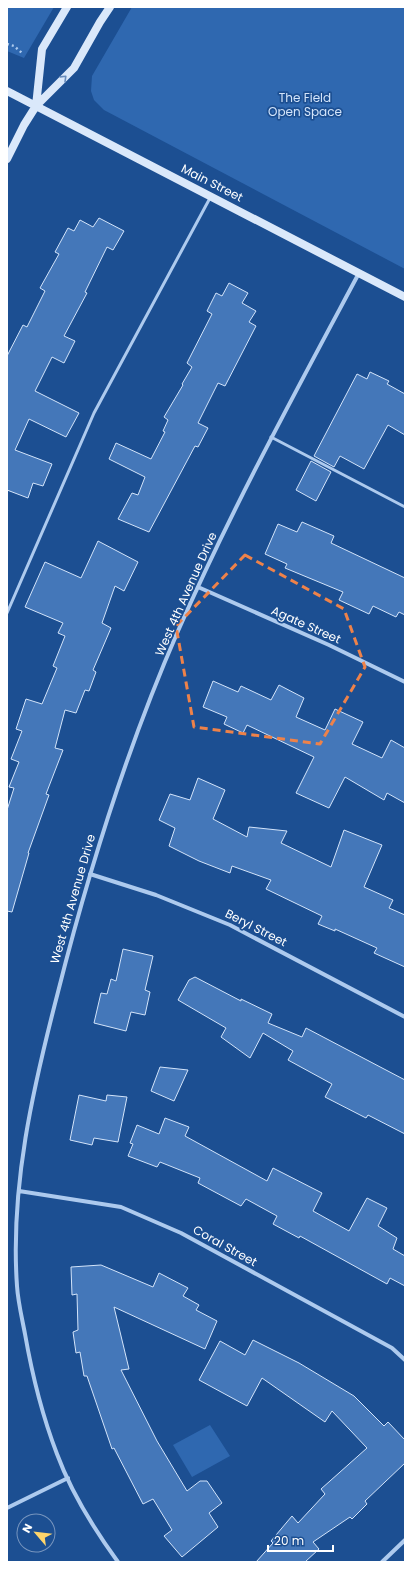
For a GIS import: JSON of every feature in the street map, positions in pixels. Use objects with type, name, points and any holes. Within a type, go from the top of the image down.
[{"type":"main road","points":[[36,106],[42,49],[67,7]]},
{"type":"main road","points":[[7,159],[24,125],[36,106],[74,68],[110,7]]},
{"type":"main road","name":"Main Street","points":[[7,91],[405,296]]},
{"type":"street","name":"West 4th Avenue Drive","points":[[118,1562],[97,1532],[68,1478],[57,1454],[32,1375],[17,1288],[15,1241],[26,1126],[76,920],[108,815],[138,730],[198,587],[271,437],[359,272]]},
{"type":"street","name":"Agate Street","points":[[198,587],[328,645],[405,682]]},
{"type":"street","name":"Beryl Street","points":[[90,874],[156,895],[230,925],[405,1017]]},
{"type":"street","name":"Coral Street","points":[[19,1191],[121,1207],[174,1230],[392,1348],[405,1360]]},
{"type":"street","points":[[7,1508],[68,1478]]},
{"type":"street","points":[[382,1562],[405,1540]]},
{"type":"lane","points":[[7,613],[94,413],[211,196]]},
{"type":"lane","points":[[271,437],[405,507]]},
{"type":"path","points":[[7,44],[14,46],[22,53]]},
{"type":"highlighted area","points":[[245,555],[344,609],[365,667],[320,744],[194,727],[176,626]]},
{"type":"green space","points":[[7,7],[54,7],[24,58],[7,51]]},
{"type":"green space","name":"The Field Open Space","points":[[132,7],[405,7],[405,269],[104,110],[94,100],[91,91],[92,76]]},
{"type":"green space","points":[[210,1425],[230,1456],[192,1477],[173,1445]]},
{"type":"building","points":[[99,218],[124,231],[113,250],[107,247],[85,292],[87,293],[64,336],[75,341],[64,363],[52,357],[35,391],[79,413],[66,437],[29,419],[15,450],[52,464],[43,486],[33,483],[28,498],[7,490],[7,356],[23,325],[27,327],[45,291],[40,288],[59,254],[55,252],[68,228],[74,231],[80,220],[93,227]]},
{"type":"building","points":[[229,283],[248,293],[242,303],[256,311],[249,322],[256,326],[225,386],[218,383],[198,423],[208,428],[198,447],[195,446],[149,532],[118,519],[132,493],[138,495],[145,477],[109,459],[116,443],[151,459],[165,432],[163,431],[168,420],[164,417],[192,367],[187,363],[212,314],[207,311],[216,293],[222,296]]},
{"type":"building","points":[[370,372],[389,381],[387,384],[405,394],[405,435],[388,425],[364,469],[340,456],[334,467],[314,456],[357,374],[367,379]]},
{"type":"building","points":[[311,461],[331,472],[316,501],[296,490]]},
{"type":"building","points":[[302,522],[334,536],[331,543],[405,578],[405,615],[399,612],[396,617],[373,606],[369,614],[339,600],[343,592],[285,568],[287,564],[265,554],[278,524],[297,532]]},
{"type":"building","points":[[98,541],[138,562],[124,591],[115,586],[102,623],[111,628],[93,670],[96,672],[89,691],[85,690],[76,713],[65,710],[55,748],[63,750],[46,794],[49,795],[28,853],[12,912],[7,911],[7,810],[14,788],[9,787],[19,762],[11,759],[22,731],[16,729],[26,699],[42,704],[57,668],[53,666],[65,636],[58,633],[63,623],[25,607],[45,562],[81,578]]},
{"type":"building","points":[[213,681],[238,692],[241,686],[271,700],[279,685],[304,698],[296,717],[325,730],[335,709],[363,722],[352,744],[382,758],[391,740],[405,748],[405,803],[387,793],[384,800],[345,777],[329,808],[296,793],[314,757],[247,725],[243,733],[224,724],[227,717],[203,707]]},
{"type":"building","points":[[198,778],[225,790],[213,819],[247,837],[249,827],[287,831],[281,843],[331,867],[344,830],[382,845],[364,887],[393,900],[389,908],[405,915],[405,967],[374,953],[377,948],[335,929],[335,931],[318,924],[322,916],[266,889],[271,880],[232,866],[230,873],[199,861],[169,846],[175,828],[159,820],[170,794],[190,800]]},
{"type":"building","points":[[123,949],[153,956],[145,990],[150,992],[145,1015],[131,1012],[126,1031],[94,1023],[101,993],[107,994],[111,979],[116,981]]},
{"type":"building","points":[[195,977],[241,1001],[241,999],[272,1014],[268,1023],[302,1037],[306,1028],[405,1080],[405,1134],[368,1115],[366,1118],[325,1097],[332,1084],[288,1060],[293,1051],[263,1033],[250,1058],[221,1037],[226,1028],[178,1000],[189,980]]},
{"type":"building","points":[[160,1067],[188,1070],[174,1101],[151,1091]]},
{"type":"building","points":[[79,1095],[106,1101],[107,1095],[127,1097],[118,1142],[94,1138],[92,1145],[70,1140]]},
{"type":"building","points":[[165,1118],[189,1127],[185,1136],[267,1181],[273,1168],[322,1193],[313,1211],[349,1231],[367,1198],[387,1208],[378,1226],[397,1238],[393,1249],[405,1256],[405,1286],[390,1278],[387,1284],[300,1236],[299,1238],[273,1224],[277,1216],[246,1199],[241,1206],[198,1183],[200,1178],[160,1162],[157,1167],[128,1156],[133,1144],[130,1143],[137,1125],[159,1134]]},
{"type":"building","points":[[101,1265],[153,1287],[159,1273],[188,1288],[183,1296],[199,1305],[196,1310],[217,1321],[205,1349],[114,1307],[129,1369],[121,1370],[157,1441],[187,1491],[200,1481],[207,1481],[222,1503],[209,1513],[218,1527],[182,1557],[164,1536],[172,1530],[153,1499],[143,1504],[114,1448],[112,1449],[87,1376],[84,1376],[80,1352],[76,1353],[73,1332],[78,1330],[77,1294],[72,1295],[71,1267]]},
{"type":"building","points":[[253,1340],[299,1363],[354,1396],[384,1426],[388,1422],[405,1440],[405,1463],[365,1501],[367,1504],[352,1519],[350,1517],[313,1542],[319,1549],[305,1562],[256,1562],[273,1543],[271,1541],[292,1516],[298,1523],[325,1494],[321,1489],[367,1448],[332,1411],[325,1422],[262,1378],[247,1406],[199,1380],[220,1341],[245,1355]]}]
